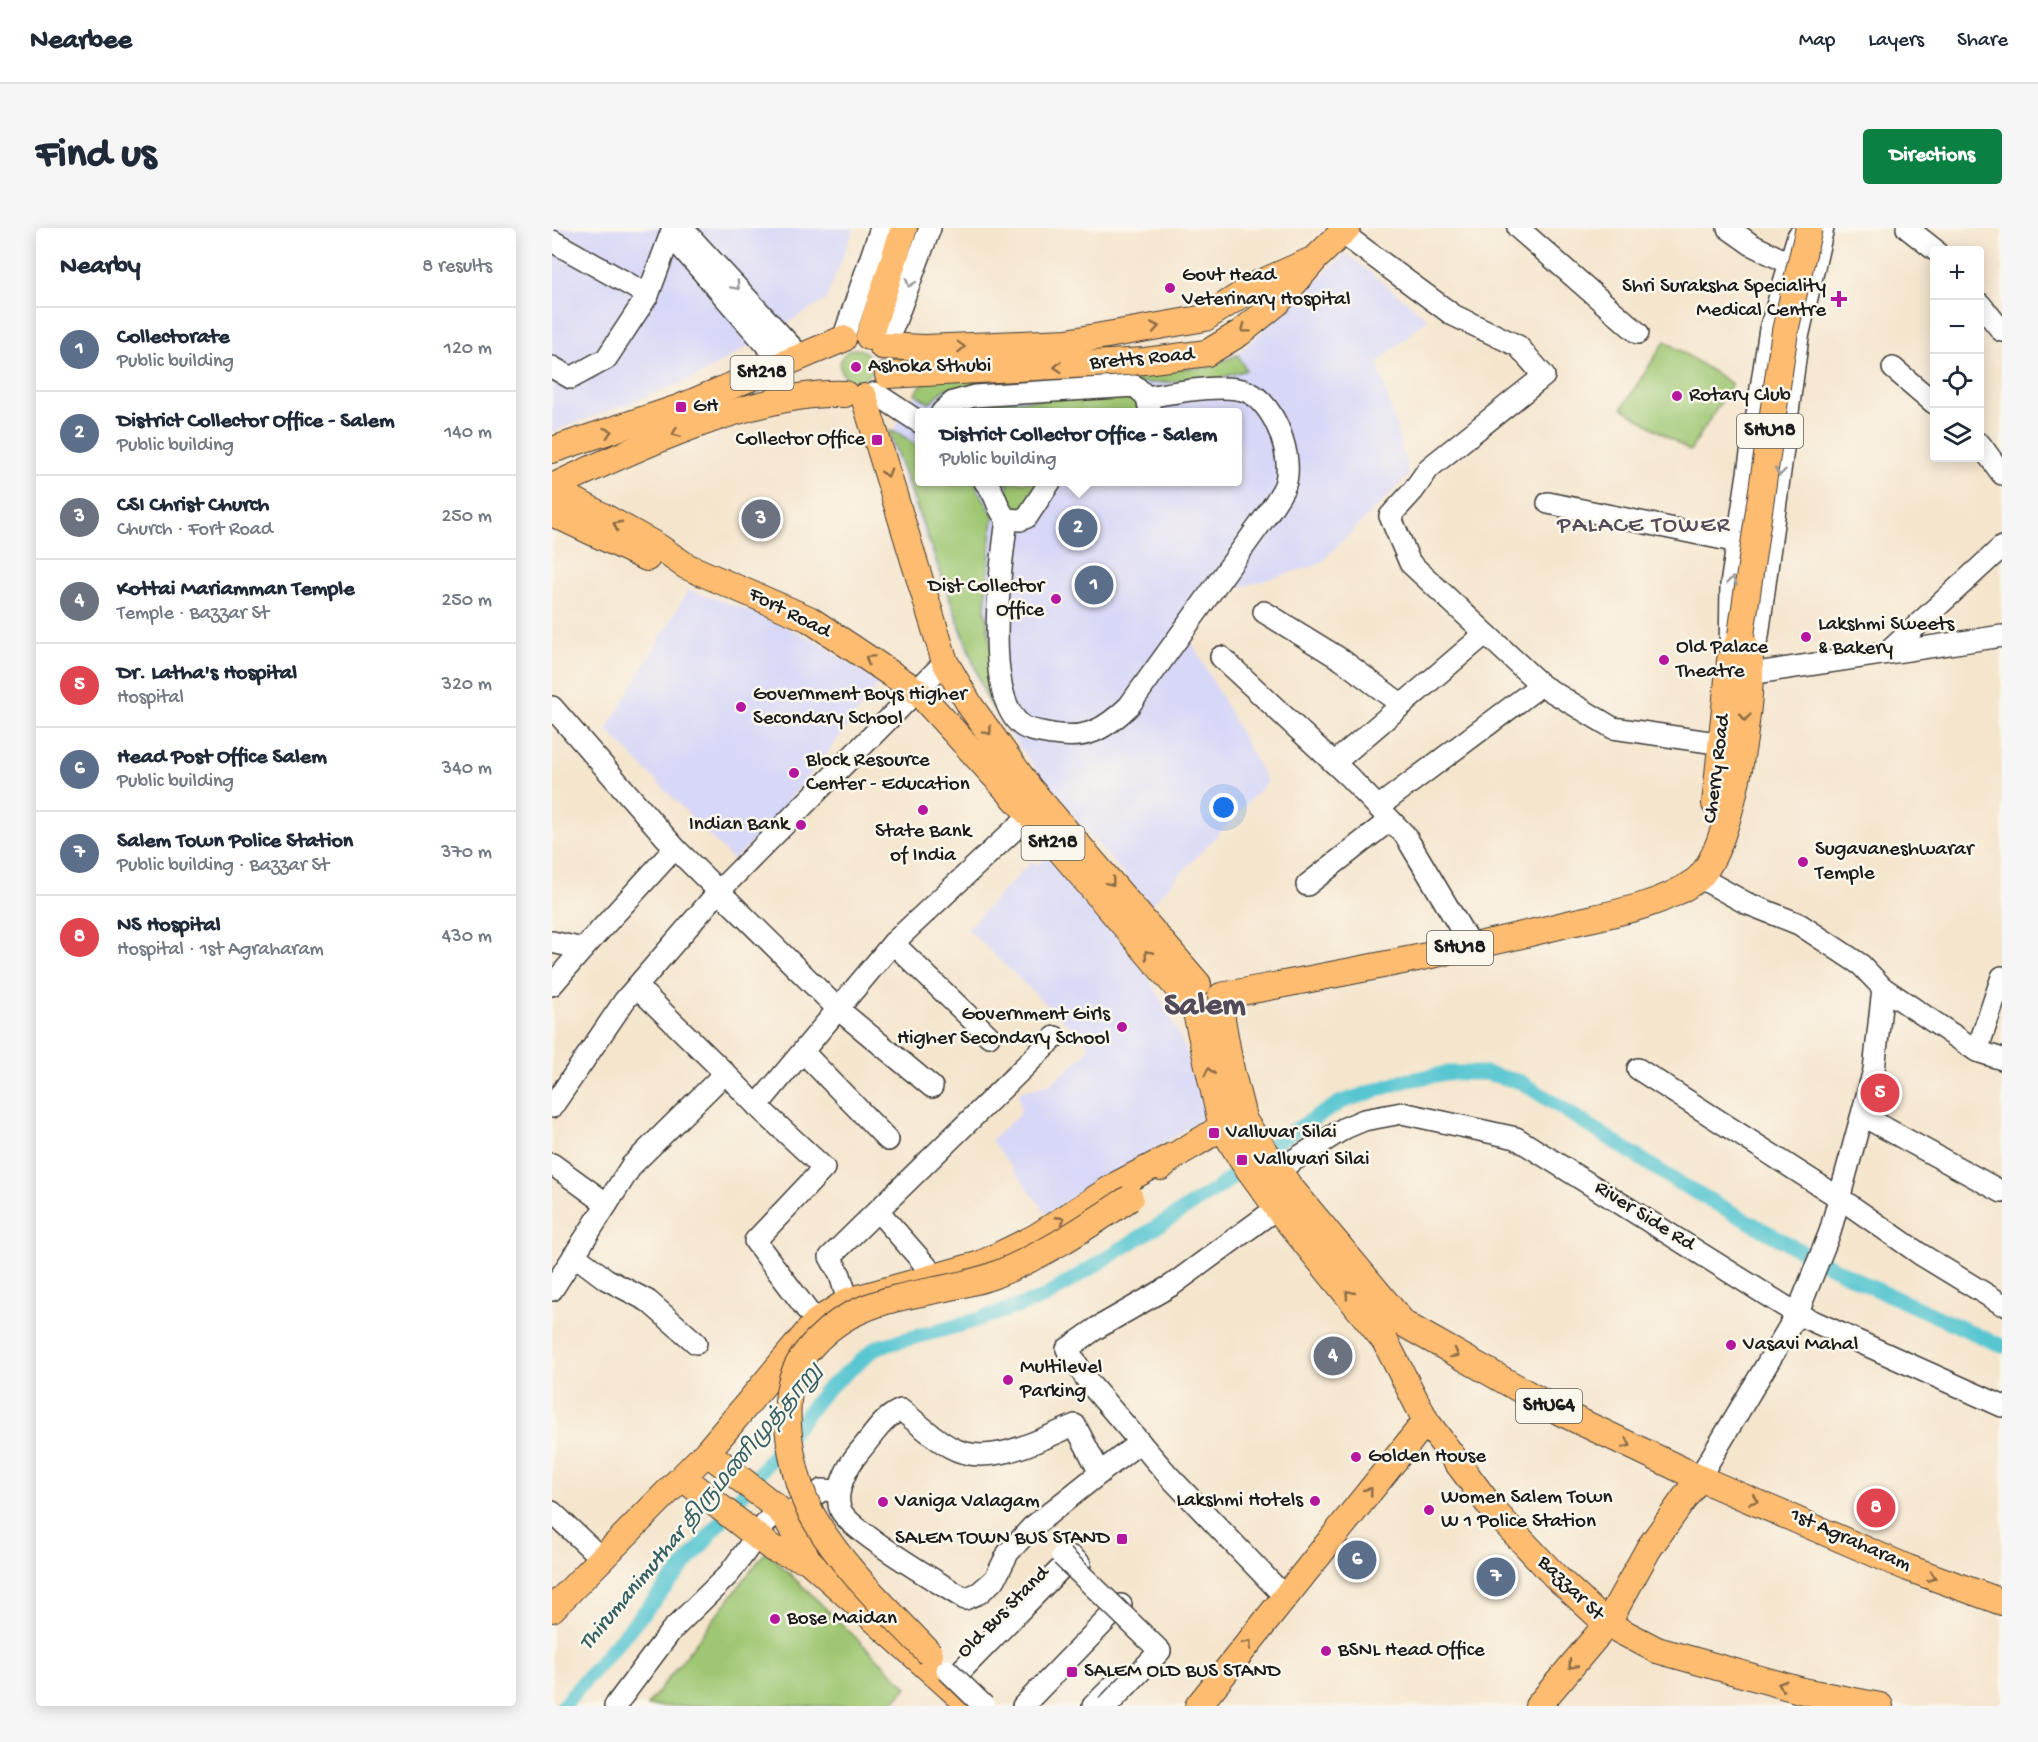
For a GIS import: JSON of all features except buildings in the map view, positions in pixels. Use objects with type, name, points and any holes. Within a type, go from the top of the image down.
[{"type":"main road","points":[[904,228],[869,329],[925,348],[1067,342],[1205,318],[1258,284],[1316,258]]},
{"type":"main road","name":"SHU18","points":[[1739,661],[1785,331],[1809,228]]},
{"type":"main road","name":"Bretts Road","points":[[552,488],[693,426],[791,397],[1207,354],[1240,333],[1277,303],[1316,258],[1345,230]]},
{"type":"main road","name":"SH218","points":[[552,450],[681,408],[843,339],[860,335],[869,329],[889,360],[868,390]]},
{"type":"main road","points":[[828,365],[830,354],[843,339]]},
{"type":"main road","name":"SH218","points":[[681,408],[748,396],[828,365],[832,382],[868,390]]},
{"type":"main road","name":"SH218","points":[[868,390],[945,662],[971,707],[1030,789],[1193,1000],[1235,1117]]},
{"type":"main road","name":"Fort Road","points":[[552,488],[657,546],[686,566],[809,619],[917,691]]},
{"type":"main road","name":"Fort Road","points":[[552,513],[650,559],[686,566]]},
{"type":"main road","name":"Cherry Road","points":[[1696,880],[1709,839],[1732,746],[1739,661]]},
{"type":"main road","name":"SH218","points":[[917,691],[1193,1000]]},
{"type":"main road","name":"SHU18","points":[[1220,1002],[1472,946],[1638,906],[1696,880]]},
{"type":"main road","points":[[970,1706],[851,1568],[814,1520],[801,1488],[792,1452],[788,1416],[791,1383],[805,1354],[825,1332],[860,1310],[991,1276],[1032,1258],[1071,1236],[1124,1191],[1172,1156],[1235,1117],[1231,1070],[1220,1002],[1214,987],[1193,1000]]},
{"type":"main road","name":"SHU64","points":[[1235,1117],[1278,1191],[1395,1332],[1699,1478]]},
{"type":"main road","points":[[552,1609],[601,1558],[688,1481],[816,1322],[848,1302],[934,1275],[981,1264],[1124,1191]]},
{"type":"main road","name":"Bazzar St","points":[[1395,1332],[1426,1421],[1493,1510],[1555,1576],[1607,1624],[1657,1650],[1803,1691],[1880,1706]]},
{"type":"main road","points":[[1198,1706],[1426,1421]]},
{"type":"main road","points":[[710,1454],[776,1508],[808,1560],[941,1670]]},
{"type":"main road","points":[[1538,1706],[1607,1624],[1649,1548],[1699,1478]]},
{"type":"main road","name":"1st Agraharam","points":[[1699,1478],[1778,1509],[1908,1568],[2002,1602]]},
{"type":"main road","points":[[688,1481],[773,1550],[808,1560]]},
{"type":"street","points":[[881,228],[869,329],[893,327],[930,228]]},
{"type":"street","points":[[1518,228],[1638,333]]},
{"type":"street","points":[[1728,228],[1787,265],[1811,272]]},
{"type":"street","name":"Cherry Road","points":[[1739,661],[1731,585],[1770,329],[1787,265],[1800,228]]},
{"type":"street","points":[[1739,661],[1758,636],[1798,337],[1822,228]]},
{"type":"street","points":[[1907,228],[1930,246]]},
{"type":"street","points":[[1345,230],[1454,315],[1518,346],[1544,376],[1429,468],[1413,491],[1390,516],[1410,563],[1541,685],[1613,728],[1732,746]]},
{"type":"street","points":[[552,367],[571,378],[606,359],[648,295],[675,231],[792,361]]},
{"type":"street","points":[[552,240],[648,295]]},
{"type":"street","points":[[1984,309],[2002,332]]},
{"type":"street","points":[[1893,368],[1930,398]]},
{"type":"street","points":[[946,408],[953,402],[974,396],[1015,392],[1135,386],[1149,404],[1209,388],[1247,392],[1266,406],[1286,447],[1285,484],[1266,516],[1129,706],[1107,727],[1072,737],[1036,731],[1021,724],[1011,711],[1002,687],[996,647],[1007,519]]},
{"type":"street","points":[[868,390],[915,419]]},
{"type":"street","points":[[1984,449],[2002,474]]},
{"type":"street","points":[[989,486],[996,494],[1001,513],[1007,519],[1020,520],[1028,517],[1047,486]]},
{"type":"street","points":[[1548,503],[1738,542]]},
{"type":"street","points":[[1887,652],[2002,547]]},
{"type":"street","points":[[1264,612],[1342,660],[1402,705]]},
{"type":"street","points":[[1334,763],[1485,634]]},
{"type":"street","points":[[1739,661],[1887,652],[2002,636]]},
{"type":"street","points":[[1221,657],[1334,763],[1405,835],[1472,946]]},
{"type":"street","points":[[552,1107],[637,987],[718,891],[945,662]]},
{"type":"street","points":[[1307,885],[1384,814],[1541,685]]},
{"type":"street","points":[[552,707],[675,848],[838,1009],[932,1087]]},
{"type":"street","points":[[758,1106],[893,943],[1030,815]]},
{"type":"street","points":[[552,986],[675,848]]},
{"type":"street","points":[[1696,880],[1800,924],[1861,964],[1883,988],[1977,1051],[2002,1059]]},
{"type":"street","points":[[552,942],[584,949]]},
{"type":"street","points":[[893,943],[989,1035]]},
{"type":"street","points":[[1977,1051],[2002,978]]},
{"type":"street","points":[[637,987],[824,1168],[755,1241],[816,1322]]},
{"type":"street","points":[[1699,1478],[1797,1314],[1830,1232],[1841,1199],[1874,1070],[1883,988]]},
{"type":"street","points":[[848,1302],[840,1275],[830,1257],[1054,1037]]},
{"type":"street","points":[[802,1052],[888,1140]]},
{"type":"street","points":[[1638,1069],[1841,1199],[1920,1254],[2002,1304]]},
{"type":"street","points":[[552,1290],[632,1165],[725,1073]]},
{"type":"street","name":"River Side Rd","points":[[1140,1442],[1089,1383],[1067,1349],[1097,1328],[1172,1285],[1345,1128],[1364,1120],[1402,1113],[1516,1138],[1797,1314],[2002,1406]]},
{"type":"street","points":[[1863,1116],[2002,1192]]},
{"type":"street","points":[[552,1164],[607,1204]]},
{"type":"street","points":[[879,1211],[934,1275]]},
{"type":"street","points":[[574,1255],[606,1279],[648,1301],[696,1343]]},
{"type":"street","points":[[1100,1473],[1075,1425],[1011,1451],[980,1455],[951,1448],[901,1410],[890,1414],[856,1456],[839,1491],[841,1511],[857,1527],[965,1599],[979,1593],[995,1579],[1008,1553],[1031,1528],[1140,1442],[1285,1597]]},
{"type":"street","points":[[615,1706],[671,1631],[729,1574],[753,1533],[776,1508],[822,1490],[839,1491]]},
{"type":"street","points":[[552,1512],[601,1558]]},
{"type":"street","name":"Old Bus Stand","points":[[941,1670],[1062,1556],[1123,1611]]},
{"type":"street","points":[[984,1706],[941,1670],[1072,1557],[1160,1651],[1107,1706]]},
{"type":"street","points":[[1023,1706],[1123,1611]]},
{"type":"street","points":[[1039,1706],[1123,1611]]},
{"type":"street","points":[[1093,1706],[1158,1640],[1123,1611]]},
{"type":"shaded area","points":[[552,228],[854,228],[826,300],[695,378],[552,432]]},
{"type":"shaded area","points":[[1346,253],[1428,319],[1378,362],[1409,475],[1318,565],[1223,592],[1191,641],[1267,782],[1151,905],[1060,801],[985,700],[888,439],[929,374],[1206,367],[1240,352]]},
{"type":"shaded area","name":"Government Boys Higher Secondary School","points":[[688,590],[760,614],[821,644],[879,684],[828,752],[761,834],[733,860],[607,730]]},
{"type":"shaded area","name":"Government Girls Higher Secondary School","points":[[1052,851],[1139,962],[1166,1008],[1209,1100],[1206,1117],[1047,1214],[991,1140],[1021,1113],[1019,1092],[1051,1084],[1086,1053],[1089,1045],[967,929],[1031,862],[1038,865]]},
{"type":"green space","name":"Rotary Club","points":[[1665,341],[1732,384],[1690,451],[1622,408]]},
{"type":"green space","points":[[856,349],[867,354],[872,365],[867,376],[856,381],[845,376],[840,365],[845,354]]},
{"type":"green space","points":[[1238,355],[1246,370],[1217,379],[1152,383],[1097,381],[978,386],[945,389],[929,403],[915,393],[929,376],[1206,368]]},
{"type":"green space","points":[[1121,395],[1137,403],[1139,408],[1045,408],[1039,406],[1037,408],[967,408],[978,403]]},
{"type":"green space","points":[[889,431],[898,433],[915,444],[915,486],[976,486],[993,515],[985,609],[1001,704],[993,708],[987,700]]},
{"type":"green space","points":[[1009,486],[1040,486],[1027,509],[1015,511],[1012,509],[1006,492]]},
{"type":"green space","name":"Bose Maidan","points":[[766,1551],[907,1687],[890,1706],[647,1706]]},
{"type":"waterway","name":"Thirumanimuthar திருமணிமுத்தாறு","points":[[563,1706],[701,1546],[825,1391],[877,1347],[961,1325],[1043,1298],[1218,1188],[1279,1140],[1341,1102],[1404,1081],[1447,1073],[1485,1073],[1521,1082],[1674,1180],[1803,1252],[1867,1285],[2002,1346]]},
{"type":"place","name":"Govt Head Veterinary Hospital","points":[[1170,288]]},
{"type":"place","name":"Shri Suraksha Speciality Medical Centre","points":[[1839,299]]},
{"type":"place","name":"Ashoka Sthubi","points":[[856,367]]},
{"type":"place","name":"Rotary Club","points":[[1677,396]]},
{"type":"place","name":"GH","points":[[681,407]]},
{"type":"place","name":"Collector Office","points":[[877,440]]},
{"type":"place","name":"CSI Christ Church","points":[[761,519]]},
{"type":"place","name":"District Collector Office - Salem","points":[[1078,528]]},
{"type":"place","name":"Collectorate","points":[[1094,585]]},
{"type":"place","name":"Dist Collector Office","points":[[1056,599]]},
{"type":"place","name":"Lakshmi Sweets & Bakery","points":[[1806,637]]},
{"type":"place","name":"Old Palace Theatre","points":[[1664,660]]},
{"type":"place","name":"Government Boys Higher Secondary School","points":[[741,707]]},
{"type":"place","name":"Block Resource Center - Education","points":[[794,773]]},
{"type":"place","name":"State Bank of India","points":[[923,810]]},
{"type":"place","name":"Indian Bank","points":[[801,825]]},
{"type":"place","name":"Sugavaneshwarar Temple","points":[[1803,862]]},
{"type":"place","name":"Government Girls Higher Secondary School","points":[[1122,1027]]},
{"type":"place","name":"Dr. Latha's Hospital","points":[[1880,1093]]},
{"type":"place","name":"Valluvar Silai","points":[[1214,1133]]},
{"type":"place","name":"Valluvari Silai","points":[[1242,1160]]},
{"type":"place","name":"Vasavi Mahal","points":[[1731,1345]]},
{"type":"place","name":"Kottai Mariamman Temple","points":[[1333,1356]]},
{"type":"place","name":"Multilevel Parking","points":[[1008,1380]]},
{"type":"place","name":"Golden House","points":[[1356,1457]]},
{"type":"place","name":"Lakshmi Hotels","points":[[1315,1501]]},
{"type":"place","name":"Vaniga Valagam","points":[[883,1502]]},
{"type":"place","name":"NS Hospital","points":[[1876,1508]]},
{"type":"place","name":"Women Salem Town W 1 Police Station","points":[[1429,1510]]},
{"type":"place","name":"SALEM TOWN BUS STAND","points":[[1122,1539]]},
{"type":"place","name":"Head Post Office Salem","points":[[1357,1560]]},
{"type":"place","name":"Salem Town Police Station","points":[[1496,1577]]},
{"type":"place","name":"Bose Maidan","points":[[775,1619]]},
{"type":"place","name":"BSNL Head Office","points":[[1326,1651]]},
{"type":"place","name":"SALEM OLD BUS STAND","points":[[1072,1672]]},
{"type":"district","name":"PALACE TOWER","points":[[1644,526]]},
{"type":"district","name":"Salem","points":[[1205,1007]]}]
